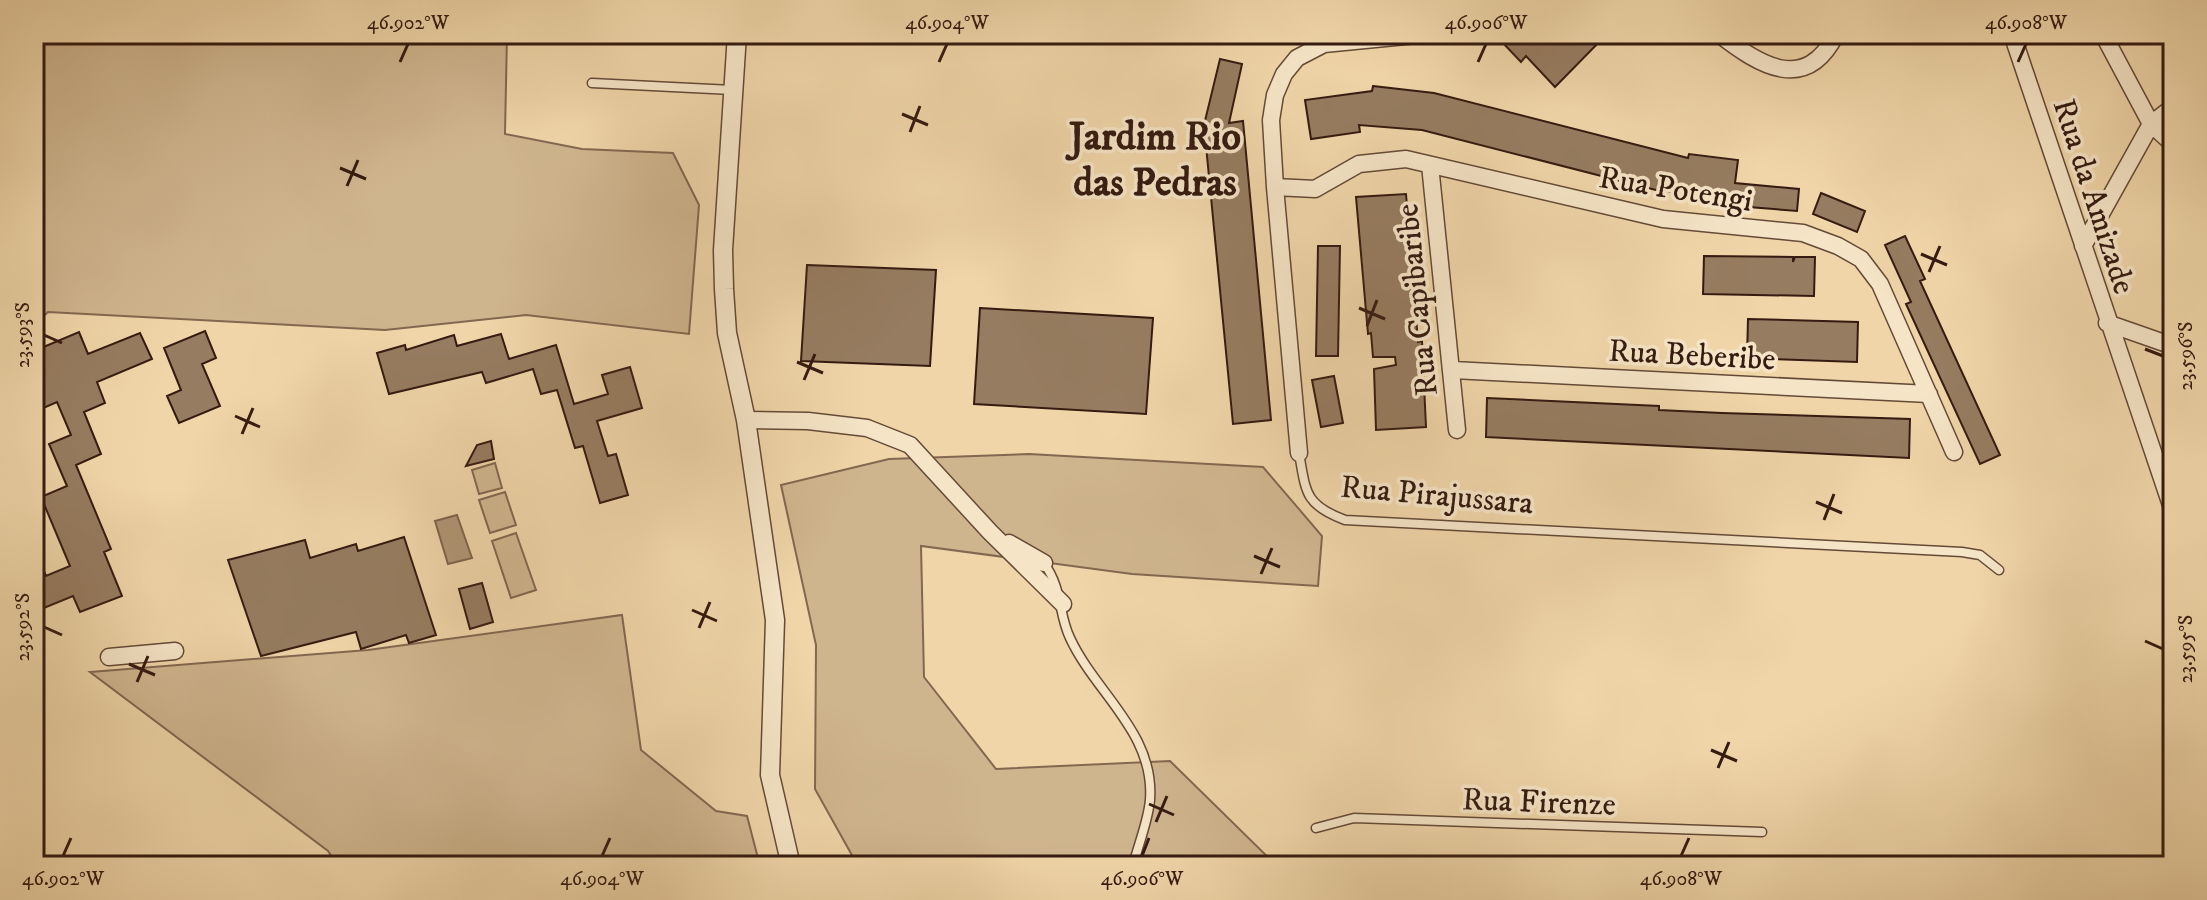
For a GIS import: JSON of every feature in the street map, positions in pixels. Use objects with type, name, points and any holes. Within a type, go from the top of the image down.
[{"type":"street","points":[[737,34],[723,250],[724,289],[727,333],[746,420],[775,620],[770,775],[791,866]]},
{"type":"street","name":"Rua Pirajussara","points":[[1299,453],[1275,187],[1271,120],[1275,95],[1284,74],[1297,58],[1324,44],[1426,34]]},
{"type":"street","points":[[1719,34],[1763,63],[1790,71],[1811,67],[1821,59],[1836,34]]},
{"type":"street","name":"Rua da Amizade","points":[[2012,34],[2107,323],[2173,511]]},
{"type":"street","points":[[2103,34],[2151,124],[2173,144]]},
{"type":"street","points":[[2083,246],[2151,124],[2173,107]]},
{"type":"street","name":"Rua Potengi","points":[[1275,187],[1315,189],[1359,164],[1380,159],[1406,159],[1663,219],[1803,233],[1838,246],[1861,259],[1880,284],[1954,452]]},
{"type":"street","name":"Rua Capibaribe","points":[[1430,165],[1457,430]]},
{"type":"street","points":[[2107,323],[2173,346]]},
{"type":"street","name":"Rua Beberibe","points":[[1453,370],[1929,394]]},
{"type":"street","points":[[746,420],[820,422],[867,428],[910,445],[990,532],[1063,604]]},
{"type":"street","points":[[990,532],[1044,563]]},
{"type":"street","points":[[109,657],[175,651]]},
{"type":"lane","points":[[592,83],[733,90]]},
{"type":"lane","name":"Rua Pirajussara","points":[[1299,453],[1307,494],[1320,510],[1345,520],[1962,552],[1980,555],[1999,570]]},
{"type":"lane","points":[[1044,563],[1058,586],[1069,637],[1132,728],[1149,774],[1150,802],[1133,866]]},
{"type":"lane","name":"Rua Firenze","points":[[1316,828],[1354,818],[1762,832]]},
{"type":"shaded area","points":[[34,34],[507,34],[505,134],[582,149],[673,153],[699,205],[689,334],[526,315],[385,330],[48,312],[34,325]]},
{"type":"shaded area","points":[[1029,454],[1263,467],[1322,536],[1318,586],[1132,574],[921,546],[924,677],[996,769],[1170,761],[1277,866],[858,866],[815,789],[816,645],[781,485],[889,459]]},
{"type":"shaded area","points":[[495,463],[502,488],[479,494],[472,470]]},
{"type":"shaded area","points":[[505,492],[516,525],[490,533],[479,500]]},
{"type":"shaded area","points":[[457,515],[472,558],[448,564],[435,521]]},
{"type":"shaded area","points":[[516,533],[536,590],[511,598],[492,541]]},
{"type":"shaded area","points":[[622,615],[641,750],[716,811],[747,816],[760,866],[338,866],[328,851],[90,672],[368,650]]},
{"type":"building","points":[[1510,34],[1607,34],[1555,87],[1526,56],[1521,62],[1502,42]]},
{"type":"building","points":[[1220,59],[1242,64],[1229,123],[1243,121],[1271,420],[1233,424],[1204,125]]},
{"type":"building","points":[[1373,86],[1434,93],[1688,158],[1689,154],[1738,160],[1735,183],[1799,189],[1797,211],[1749,207],[1750,200],[1656,190],[1422,130],[1359,125],[1360,132],[1311,139],[1305,100],[1372,91]]},
{"type":"building","points":[[1821,193],[1865,211],[1857,232],[1813,214]]},
{"type":"building","points":[[1406,194],[1418,342],[1422,341],[1426,427],[1376,430],[1374,369],[1396,365],[1395,357],[1373,357],[1371,333],[1368,334],[1356,197]]},
{"type":"building","points":[[1905,236],[1925,279],[1920,281],[2000,455],[1980,464],[1906,304],[1911,302],[1885,245]]},
{"type":"building","points":[[1318,246],[1340,246],[1338,356],[1316,356]]},
{"type":"building","points":[[1704,256],[1793,257],[1793,262],[1795,257],[1815,257],[1814,296],[1703,294]]},
{"type":"building","points":[[807,265],[936,270],[930,366],[801,361]]},
{"type":"building","points":[[980,308],[1153,318],[1146,414],[974,404]]},
{"type":"building","points":[[1748,319],[1858,322],[1857,362],[1747,358]]},
{"type":"building","points":[[205,331],[216,358],[202,364],[220,406],[179,423],[167,396],[181,390],[164,348]]},
{"type":"building","points":[[79,332],[88,354],[140,333],[152,359],[97,382],[105,403],[84,412],[101,454],[76,465],[111,549],[104,552],[122,596],[80,612],[73,596],[34,612],[34,548],[46,576],[70,566],[41,497],[67,486],[49,444],[71,435],[57,402],[34,412],[34,351]]},
{"type":"building","points":[[501,334],[509,359],[556,345],[574,404],[608,394],[602,375],[630,367],[642,408],[597,421],[608,456],[616,454],[628,495],[600,503],[583,446],[575,448],[557,390],[541,394],[533,369],[486,383],[482,372],[389,394],[377,353],[405,345],[406,350],[454,335],[457,346]]},
{"type":"building","points":[[1334,376],[1343,423],[1321,427],[1312,380]]},
{"type":"building","points":[[1487,398],[1659,406],[1659,410],[1910,419],[1909,458],[1486,437]]},
{"type":"building","points":[[491,441],[494,459],[466,466],[477,445]]},
{"type":"building","points":[[404,537],[436,635],[409,643],[406,635],[361,649],[356,632],[261,656],[228,560],[305,540],[310,558],[356,544],[358,551]]},
{"type":"building","points":[[482,583],[493,622],[470,629],[459,589]]},
{"type":"district","name":"Jardim Rio das Pedras","points":[[1155,158]]}]
